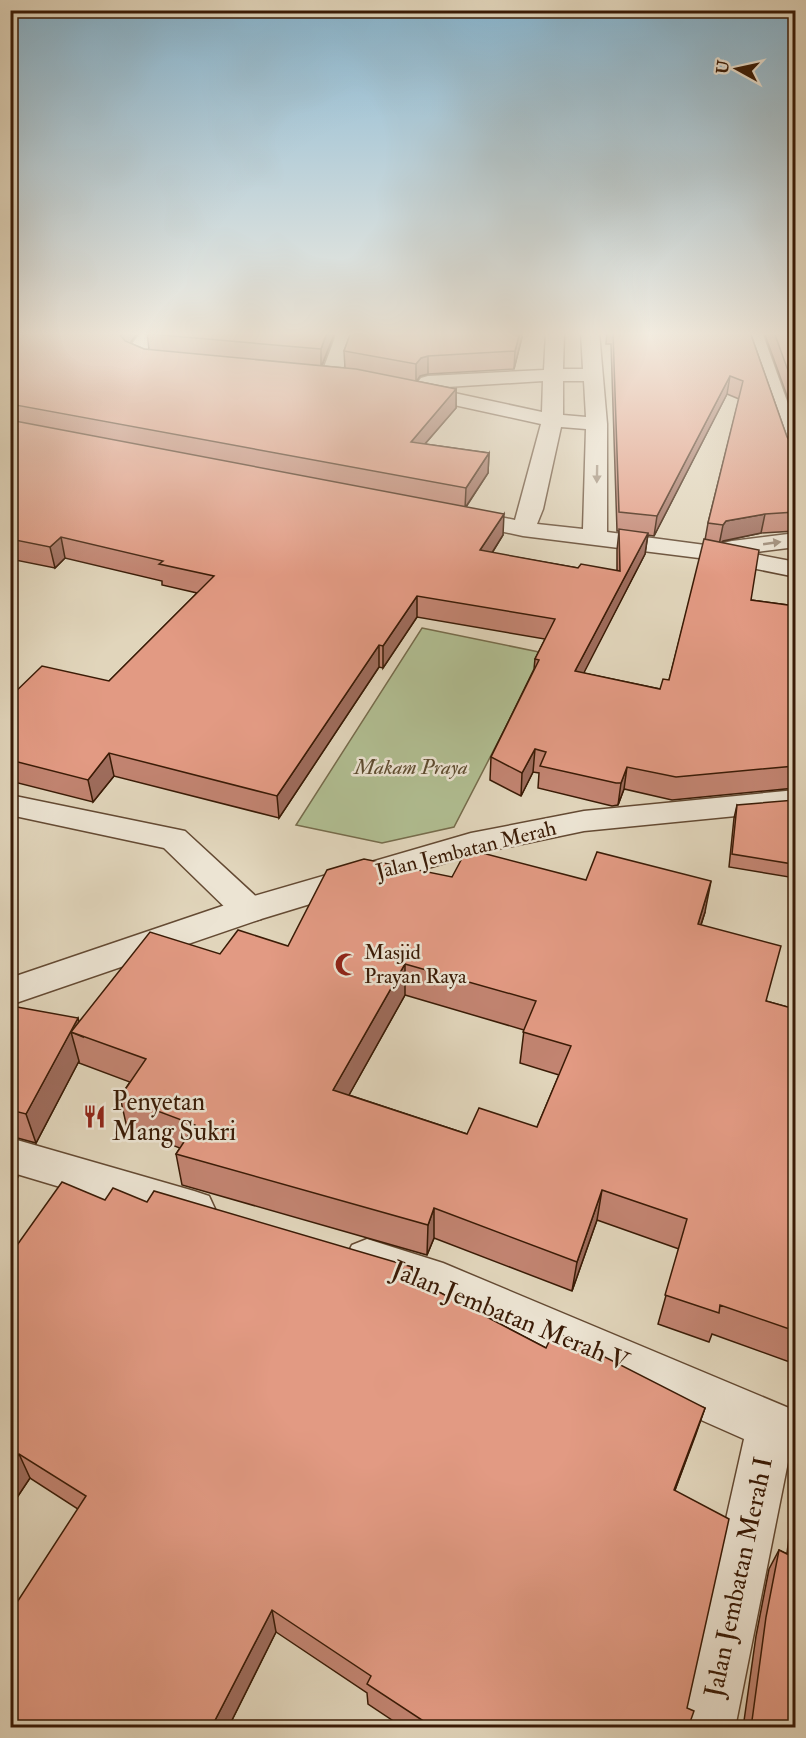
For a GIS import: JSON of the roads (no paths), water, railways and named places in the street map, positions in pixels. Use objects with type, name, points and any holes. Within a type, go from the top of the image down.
[{"type":"street","points":[[522,413],[552,420],[597,424]]},
{"type":"street","points":[[523,529],[531,509],[552,413]]},
{"type":"street","points":[[595,539],[596,413]]},
{"type":"street","points":[[783,413],[794,444]]},
{"type":"street","points":[[441,513],[523,529],[707,552],[795,570]]},
{"type":"street","points":[[707,552],[795,540]]},
{"type":"street","name":"Jalan Jembatan Merah","points":[[10,992],[249,910],[471,844],[584,821],[795,800]]},
{"type":"street","points":[[10,805],[174,839],[249,910]]},
{"type":"street","points":[[10,1155],[236,1221]]},
{"type":"street","name":"Jalan Jembatan Merah V","points":[[326,1247],[427,1277],[783,1430]]},
{"type":"street","name":"Jalan Jembatan Merah I","points":[[707,1728],[783,1430]]},
{"type":"place","name":"Masjid Prayan Raya","points":[[346,964]]},
{"type":"place","name":"Penyetan Mang Sukri","points":[[94,1117]]},
{"type":"park label","name":"Makam Praya","points":[[411,767]]}]
